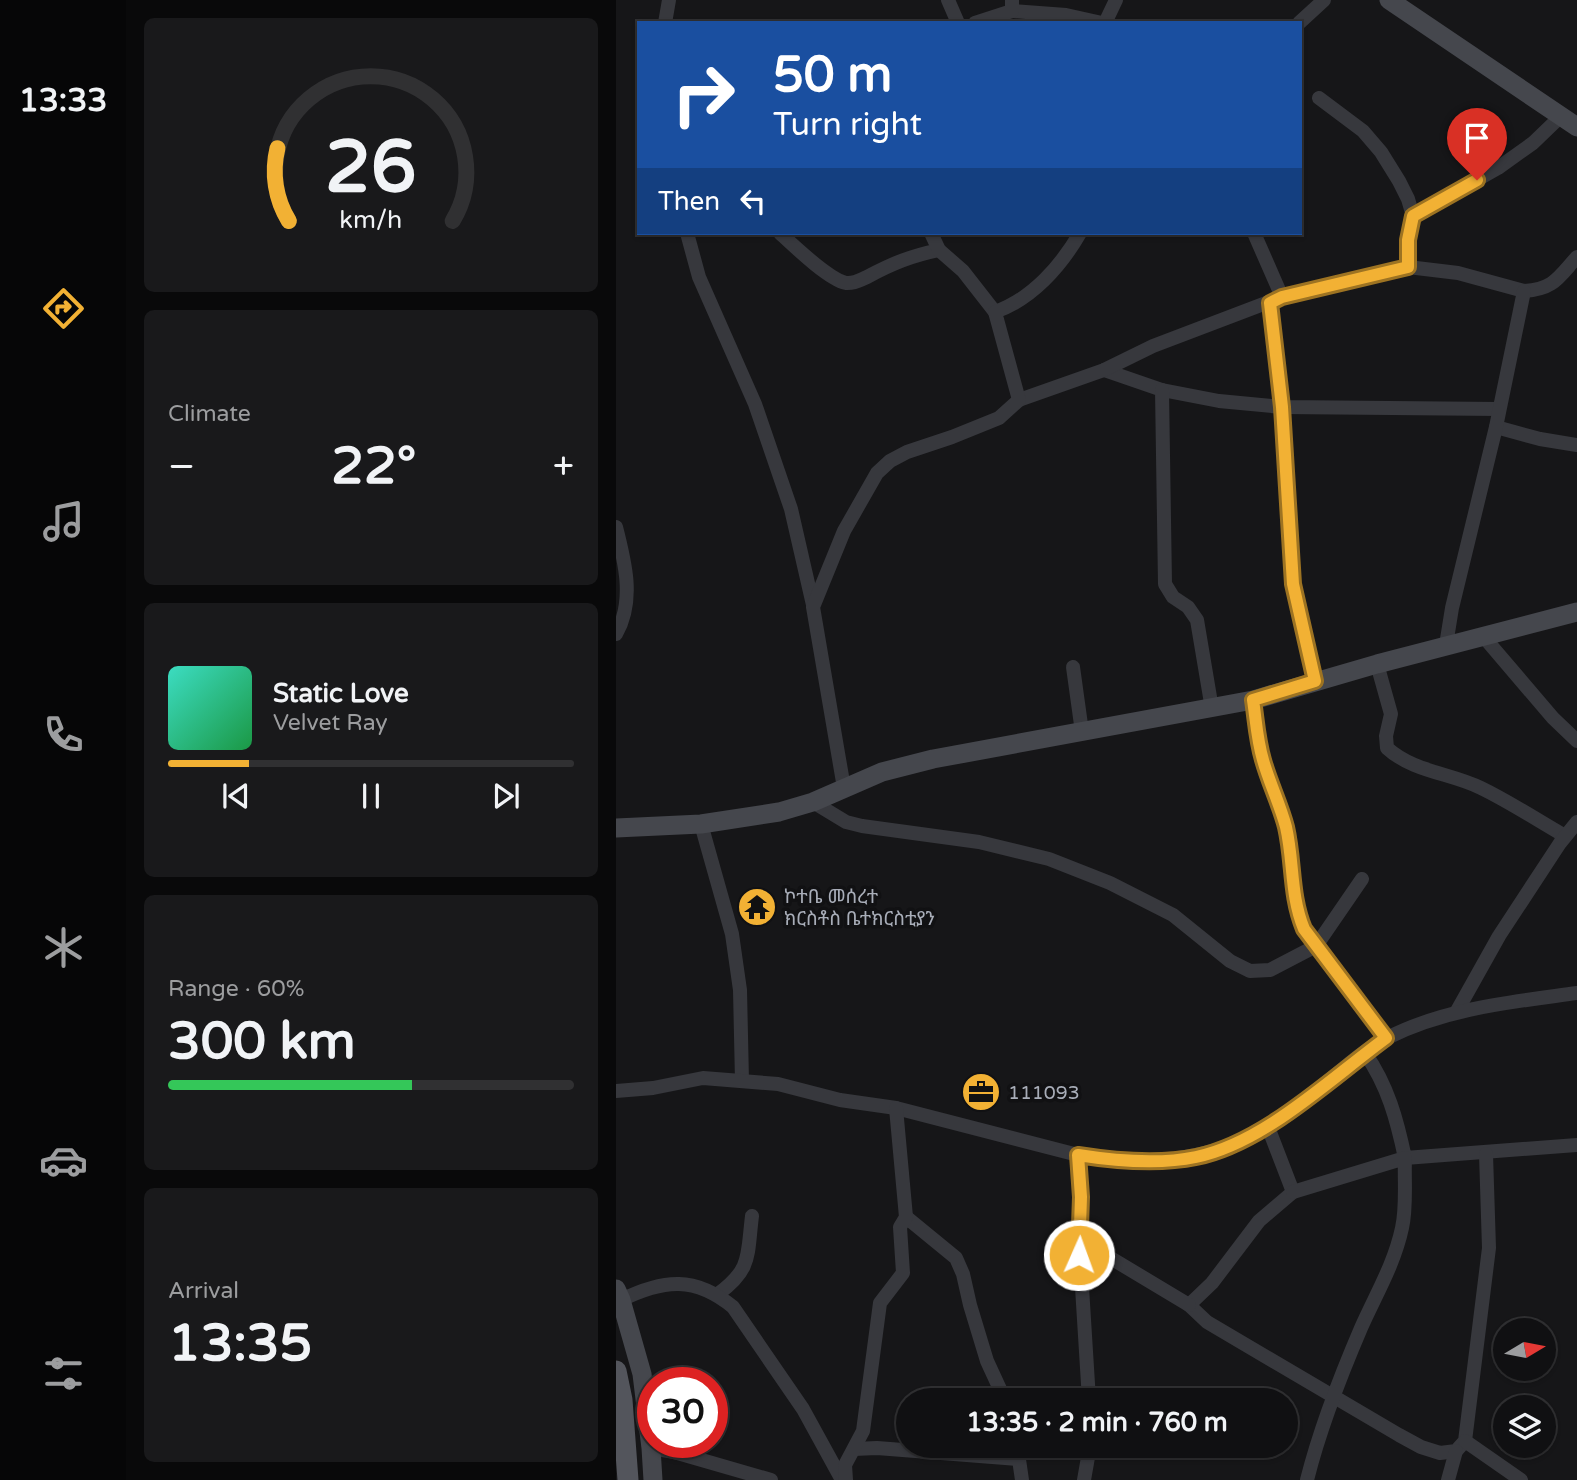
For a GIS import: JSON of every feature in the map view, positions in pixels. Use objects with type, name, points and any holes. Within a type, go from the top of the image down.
[{"type":"main road","points":[[616,1371],[622,1400],[628,1480]]},
{"type":"street","points":[[665,21],[669,0]]},
{"type":"street","points":[[948,0],[957,21]]},
{"type":"street","points":[[1104,21],[1116,0]]},
{"type":"street","points":[[1301,21],[1324,0]]},
{"type":"street","points":[[1389,0],[1569,122],[1498,168],[1413,216]]},
{"type":"street","points":[[979,21],[1012,5],[1094,21]]},
{"type":"street","points":[[1319,98],[1347,117],[1381,152],[1408,199],[1413,216],[1408,240],[1408,267]]},
{"type":"street","points":[[688,235],[699,277],[755,404],[787,496],[813,607],[844,788]]},
{"type":"street","points":[[782,235],[810,259],[840,281],[849,284],[909,256],[939,250]]},
{"type":"street","points":[[932,235],[939,250],[963,271],[995,312],[1019,400]]},
{"type":"street","points":[[995,312],[1011,306],[1035,288],[1072,247],[1079,235]]},
{"type":"street","points":[[1255,235],[1276,300],[1293,584],[1315,681]]},
{"type":"street","points":[[813,607],[844,531],[877,474],[890,461],[907,452],[999,418],[1019,400],[1104,370],[1153,346],[1276,300],[1408,267],[1458,273],[1524,291],[1550,286],[1577,257]]},
{"type":"street","points":[[1446,645],[1452,608],[1496,427],[1524,291]]},
{"type":"street","points":[[1104,370],[1162,390],[1219,401],[1282,407],[1499,409]]},
{"type":"street","points":[[1162,390],[1165,584],[1173,597],[1188,607],[1197,620],[1212,709]]},
{"type":"street","points":[[1496,427],[1577,445]]},
{"type":"street","points":[[616,527],[625,559],[627,591],[625,616],[616,634]]},
{"type":"street","points":[[616,828],[701,824],[779,812],[813,802],[882,772],[933,759],[1253,700],[1446,645],[1577,612]]},
{"type":"street","points":[[1483,636],[1553,718],[1577,741]]},
{"type":"street","points":[[1377,664],[1391,714],[1386,736],[1387,748],[1395,756],[1479,787],[1565,836]]},
{"type":"street","points":[[1073,667],[1082,733]]},
{"type":"street","points":[[1253,700],[1262,759],[1285,825],[1292,859],[1296,909],[1304,929],[1386,1038]]},
{"type":"street","points":[[813,802],[846,822],[862,827],[979,842],[1061,864],[1110,883],[1173,915],[1230,961],[1250,971],[1270,970],[1316,946],[1363,878]]},
{"type":"street","points":[[1457,1011],[1499,936],[1577,822]]},
{"type":"street","points":[[701,824],[732,934],[740,990],[742,1081]]},
{"type":"street","points":[[616,1091],[653,1088],[703,1078],[778,1084],[840,1100],[896,1108],[1078,1155],[1153,1161],[1197,1157],[1234,1144],[1268,1127],[1386,1038],[1457,1011],[1577,993]]},
{"type":"street","points":[[1307,1480],[1334,1396],[1362,1326],[1388,1274],[1403,1224],[1405,1158],[1398,1123],[1381,1075],[1365,1053]]},
{"type":"street","points":[[844,1480],[845,1465],[863,1431],[880,1303],[903,1273],[900,1227],[906,1217],[896,1108]]},
{"type":"street","points":[[1268,1127],[1293,1192]]},
{"type":"street","points":[[1189,1305],[1212,1283],[1259,1222],[1293,1192],[1405,1158],[1576,1148]]},
{"type":"street","points":[[1448,1480],[1460,1446],[1479,1343],[1489,1248],[1486,1154]]},
{"type":"street","points":[[1078,1155],[1081,1197],[1079,1240],[1090,1388]]},
{"type":"street","points":[[718,1294],[745,1269],[752,1216]]},
{"type":"street","points":[[906,1217],[957,1258],[987,1361],[999,1388]]},
{"type":"street","points":[[1079,1240],[1189,1305],[1208,1321],[1421,1447],[1440,1453],[1460,1446],[1521,1480]]},
{"type":"street","points":[[640,1367],[619,1294],[673,1283],[696,1285],[718,1294],[733,1307],[796,1398],[844,1480]]},
{"type":"street","points":[[854,1449],[896,1449]]},
{"type":"street","points":[[652,1458],[653,1480]]},
{"type":"street","points":[[695,1458],[771,1480]]},
{"type":"street","points":[[1019,1458],[1022,1480]]},
{"type":"street","points":[[1084,1480],[1088,1458]]},
{"type":"place","name":"ኮተቤ መሰረተ ክርስቶስ ቤተክርስቲያን","points":[[757,907]]},
{"type":"place","name":"111093","points":[[981,1092]]},
{"type":"route","points":[[1079,1255],[1081,1197],[1078,1155],[1104,1159],[1173,1160],[1197,1157],[1234,1144],[1268,1127],[1386,1038],[1304,929],[1296,909],[1292,859],[1285,825],[1262,759],[1257,731],[1253,700],[1315,681],[1293,584],[1282,407],[1270,303],[1282,297],[1408,267],[1408,240],[1413,216],[1477,180]]}]
